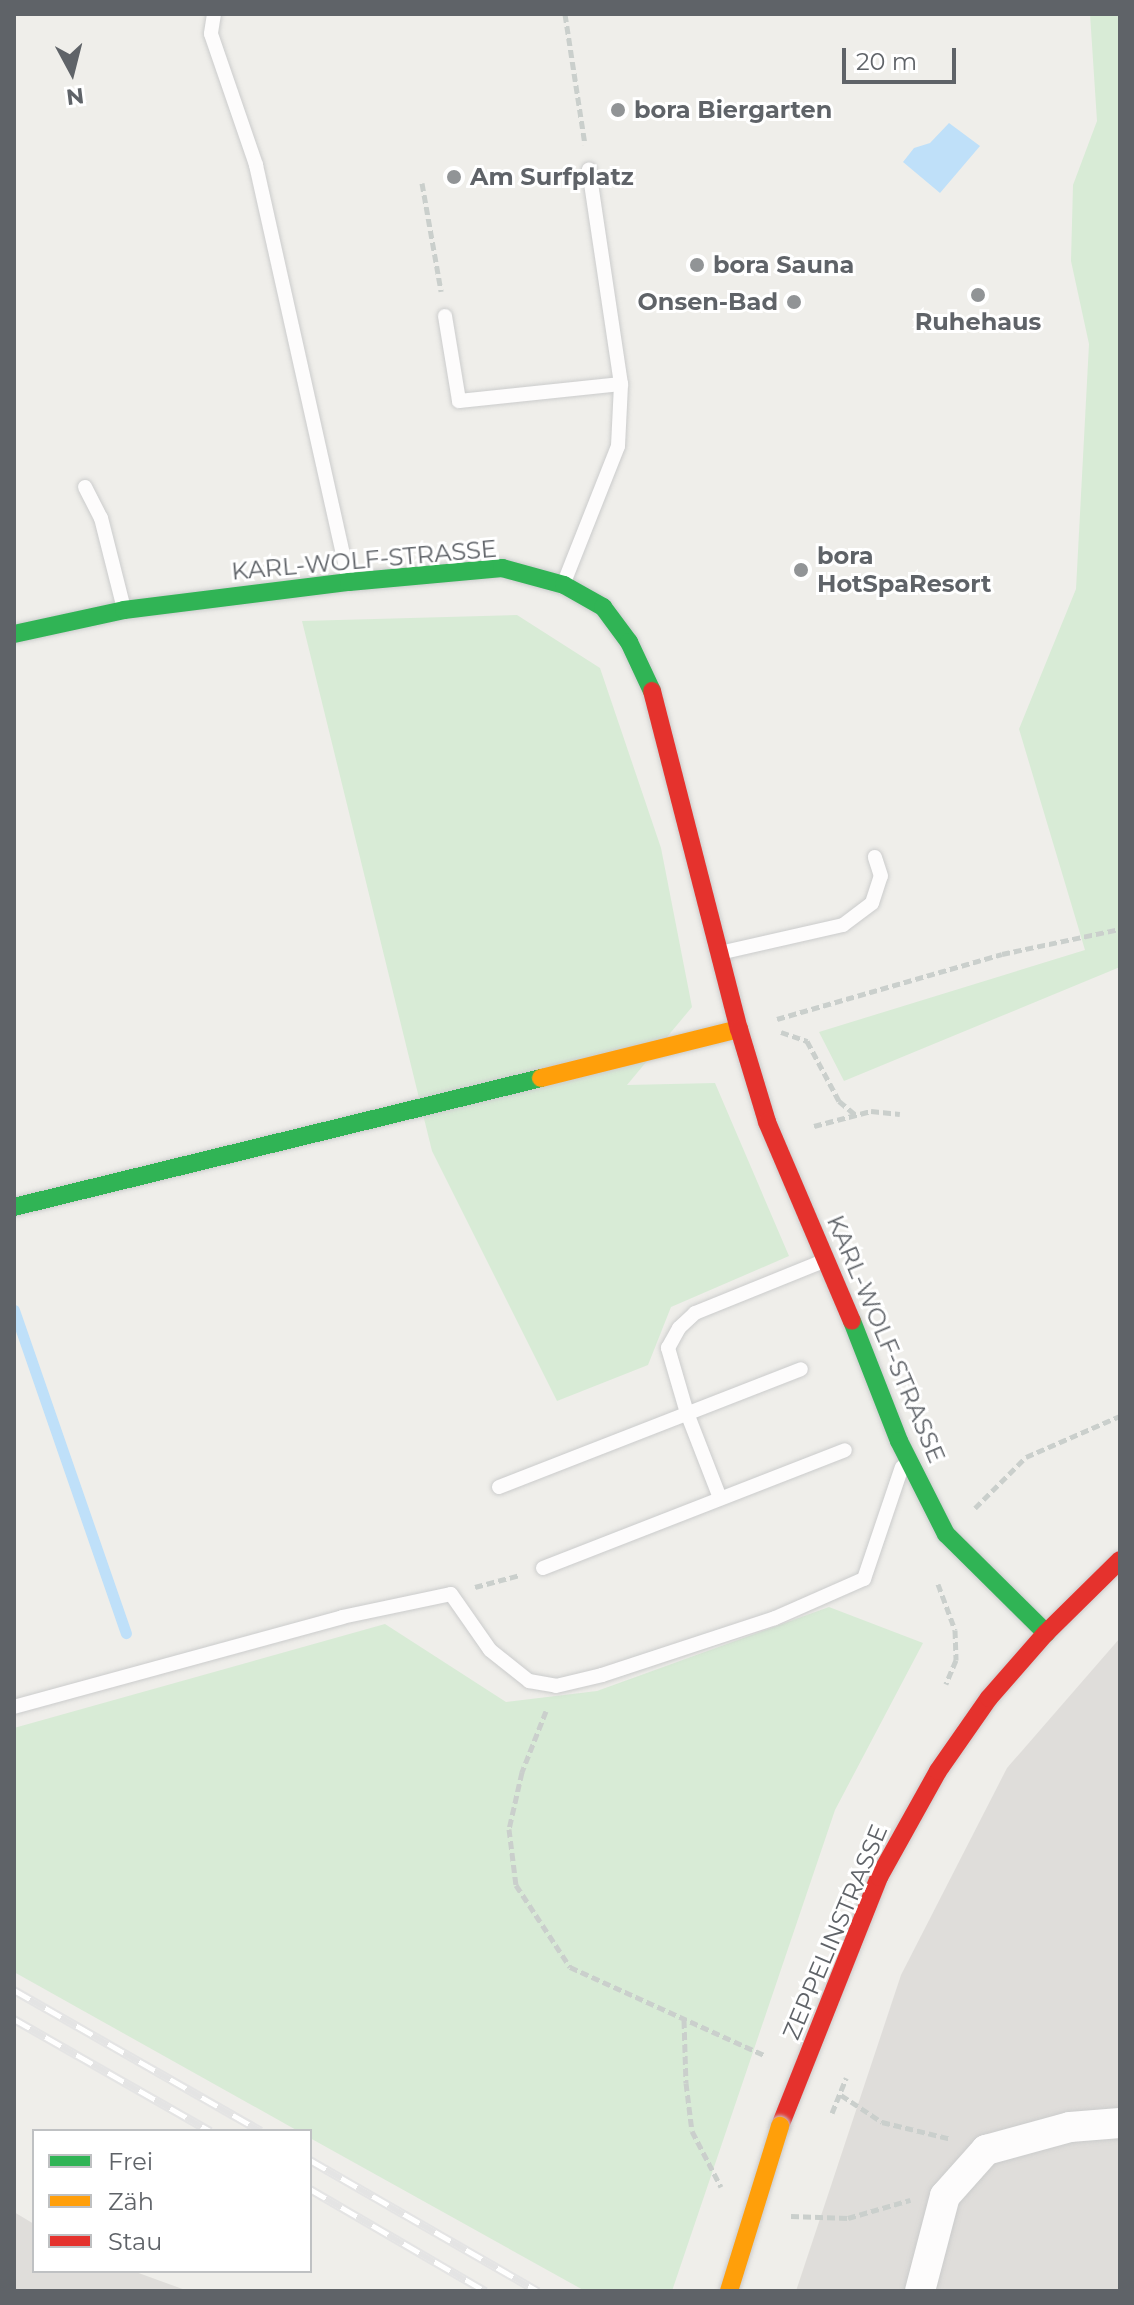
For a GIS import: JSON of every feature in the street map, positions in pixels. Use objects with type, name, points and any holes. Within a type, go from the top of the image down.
[{"type":"street","name":"KARL-WOLF-STRASSE","points":[[14,634],[124,610],[349,582],[502,568],[564,585],[603,607],[629,642],[657,701],[719,953],[767,1122],[828,1259],[906,1455],[946,1534],[1046,1633]]},
{"type":"street","points":[[14,1207],[739,1029]]},
{"type":"street","name":"ZEPPELINSTRASSE","points":[[729,2291],[780,2126],[879,1877],[907,1824],[989,1698],[1046,1633],[1120,1560]]},
{"type":"street","points":[[920,2291],[945,2196],[986,2150],[1070,2127],[1120,2123]]},
{"type":"lane","points":[[214,14],[211,34],[263,194],[349,582]]},
{"type":"lane","points":[[564,585],[618,446],[621,384],[589,169]]},
{"type":"lane","points":[[445,316],[459,401],[621,384]]},
{"type":"lane","points":[[85,487],[101,518],[124,610]]},
{"type":"lane","points":[[719,953],[843,925],[872,903],[881,876],[875,857]]},
{"type":"lane","points":[[720,1498],[687,1413],[668,1348],[679,1328],[695,1313],[828,1259]]},
{"type":"lane","points":[[499,1487],[801,1369]]},
{"type":"lane","points":[[543,1568],[845,1450]]},
{"type":"lane","points":[[14,1707],[342,1617],[451,1594],[490,1650],[529,1681],[556,1686],[602,1675],[775,1618],[864,1579],[906,1455]]},
{"type":"path","points":[[565,14],[589,169]]},
{"type":"path","points":[[422,183],[445,316]]},
{"type":"path","points":[[778,1043],[771,1021],[988,958],[1120,929]]},
{"type":"path","points":[[773,1029],[807,1041],[839,1101],[857,1116]]},
{"type":"path","points":[[812,1140],[805,1125],[821,1127],[871,1111],[900,1114]]},
{"type":"path","points":[[942,1694],[956,1660],[955,1630],[940,1594],[931,1556],[946,1534],[1026,1457],[1120,1416]]},
{"type":"path","points":[[451,1594],[543,1568]]},
{"type":"path","points":[[556,1686],[522,1772],[509,1829],[516,1885],[570,1967],[771,2058],[774,2047]]},
{"type":"path","points":[[830,2117],[850,2065]]},
{"type":"path","points":[[841,2095],[882,2122],[923,2131]]},
{"type":"shaded area","points":[[1120,1638],[1120,2291],[796,2291],[901,1975],[1007,1768]]},
{"type":"shaded area","points":[[14,2212],[32,2223],[32,2273],[138,2273],[188,2291],[14,2291]]},
{"type":"green space","points":[[1090,14],[1120,14],[1120,967],[844,1081],[819,1032],[1085,950],[1019,729],[1076,589],[1089,344],[1071,261],[1073,185],[1097,121]]},
{"type":"green space","points":[[517,615],[600,668],[661,848],[692,1007],[627,1085],[715,1083],[789,1256],[671,1307],[648,1365],[557,1401],[432,1151],[302,621]]},
{"type":"green space","points":[[829,1607],[923,1643],[835,1810],[672,2291],[585,2291],[312,2139],[312,2129],[294,2129],[14,1972],[14,1728],[385,1624],[506,1702],[597,1691]]},
{"type":"water","points":[[949,123],[980,146],[940,193],[903,162],[914,148],[930,143]]},
{"type":"waterway","points":[[14,1310],[126,1633]]},
{"type":"railway","points":[[14,1990],[257,2129]]},
{"type":"railway","points":[[14,2019],[206,2129]]},
{"type":"railway","points":[[312,2161],[538,2291]]},
{"type":"railway","points":[[312,2190],[485,2291]]},
{"type":"traffic: fast","points":[[14,634],[124,610],[349,582],[502,568],[564,585],[603,607],[629,642],[652,691]]},
{"type":"traffic: fast","points":[[14,1207],[541,1078]]},
{"type":"traffic: fast","points":[[852,1321],[899,1441],[946,1534],[1046,1633]]},
{"type":"traffic: slow","points":[[541,1078],[739,1029]]},
{"type":"traffic: slow","points":[[729,2291],[780,2126]]},
{"type":"traffic: jam","points":[[652,691],[739,1029],[767,1122],[852,1321]]},
{"type":"traffic: jam","points":[[780,2126],[879,1877],[938,1771],[989,1698],[1046,1633],[1120,1560]]},
{"type":"place","name":"bora Biergarten","points":[[618,110]]},
{"type":"place","name":"Am Surfplatz","points":[[454,177]]},
{"type":"place","name":"bora Sauna","points":[[697,265]]},
{"type":"place","name":"Ruhehaus","points":[[978,295]]},
{"type":"place","name":"Onsen-Bad","points":[[794,302]]},
{"type":"place","name":"bora HotSpaResort","points":[[801,570]]}]
